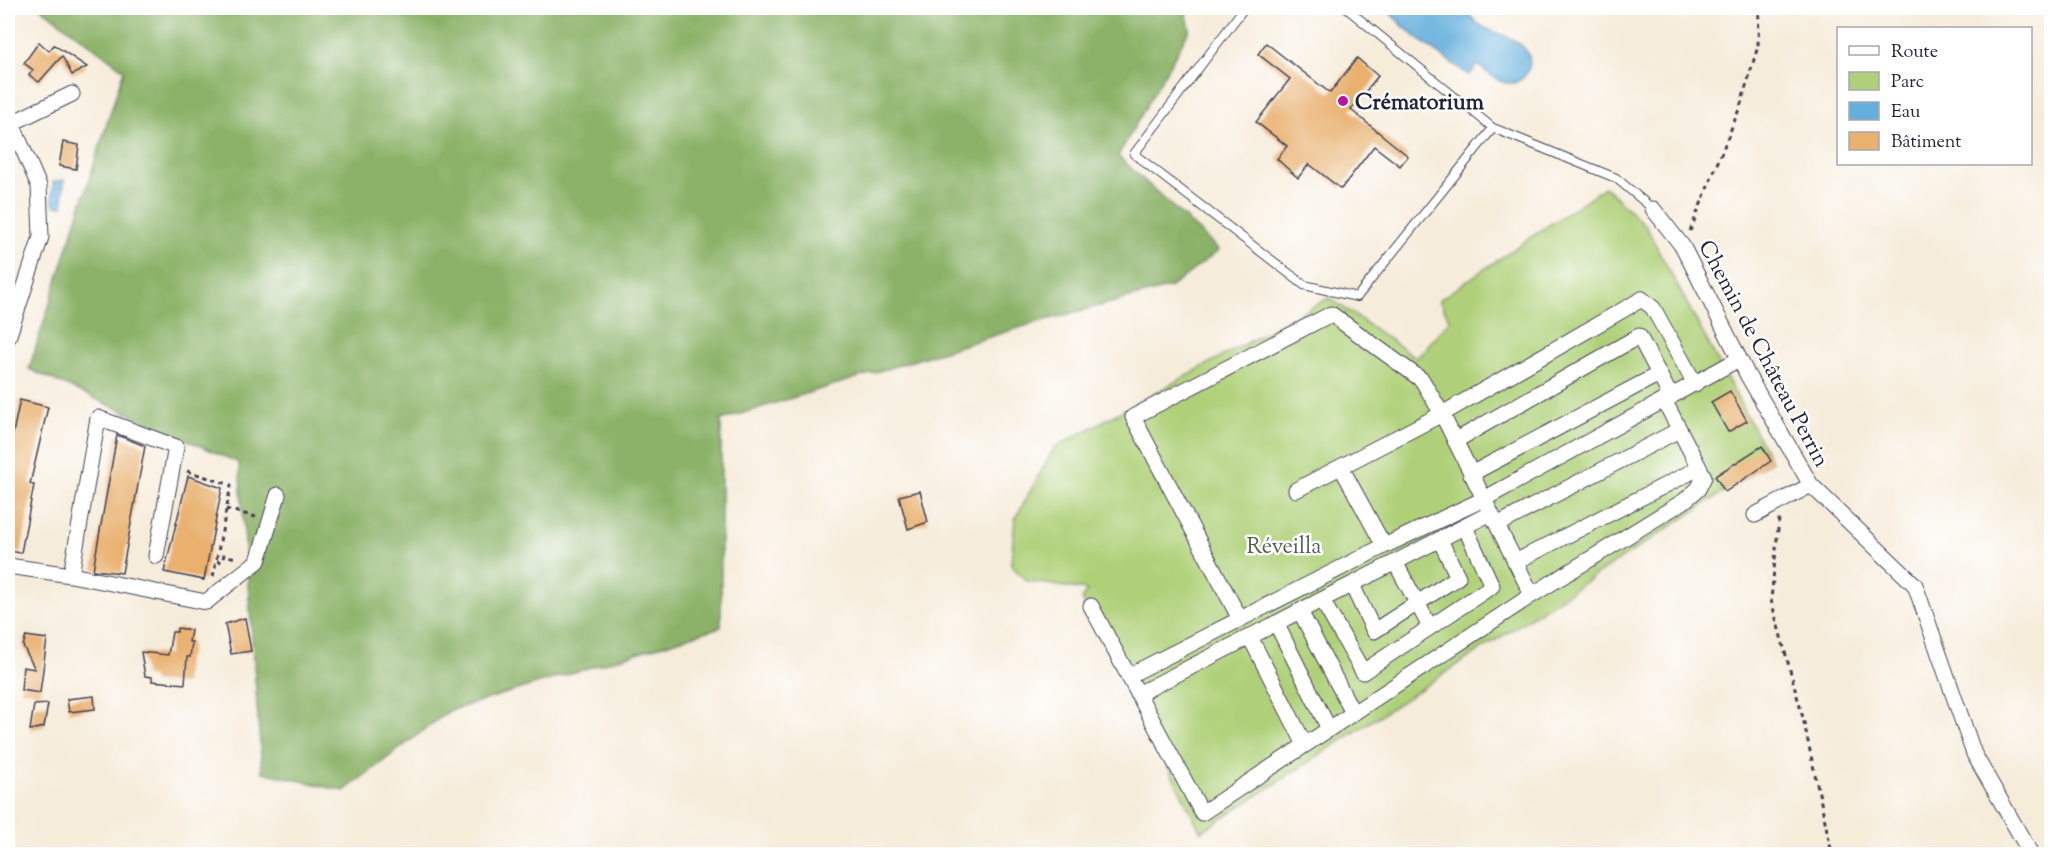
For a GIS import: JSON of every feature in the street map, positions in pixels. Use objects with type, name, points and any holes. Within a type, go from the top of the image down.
[{"type":"street","points":[[8,338],[41,237],[39,186],[9,120],[72,94]]},
{"type":"street","name":"Chemin de Château Perrin","points":[[1653,209],[1683,247],[1739,359],[1811,485],[1916,585],[1974,754],[2031,855]]},
{"type":"street","points":[[1296,490],[1442,414],[1642,299],[1653,308],[1695,384]]},
{"type":"street","points":[[1240,619],[1133,417],[1330,314],[1422,380],[1442,414],[1532,595]]},
{"type":"street","points":[[1091,606],[1202,813],[1532,595],[1684,501],[1698,489],[1704,477],[1680,430],[1659,374],[1640,336],[1455,441]]},
{"type":"street","points":[[1138,694],[1465,527],[1667,399],[1739,359]]},
{"type":"street","points":[[1471,474],[1659,374]]},
{"type":"street","points":[[71,574],[98,418],[176,447],[156,556]]},
{"type":"street","points":[[1128,676],[1384,546],[1490,512],[1680,430]]},
{"type":"street","points":[[1341,466],[1384,546]]},
{"type":"street","points":[[1515,562],[1699,468]]},
{"type":"street","points":[[1755,515],[1811,485]]},
{"type":"street","points":[[8,566],[71,574],[206,602],[258,561],[278,495]]},
{"type":"street","points":[[1322,600],[1363,672],[1492,586],[1465,527]]},
{"type":"street","points":[[1352,585],[1374,631],[1458,577],[1440,540]]},
{"type":"street","points":[[1395,562],[1430,627]]},
{"type":"street","points":[[1300,611],[1353,713]]},
{"type":"street","points":[[1276,623],[1329,729]]},
{"type":"street","points":[[1250,637],[1305,745]]},
{"type":"lane","points":[[1244,8],[1134,154],[1304,285],[1357,297],[1493,128]]},
{"type":"lane","points":[[1346,8],[1493,128],[1616,178],[1653,209]]},
{"type":"path","points":[[1683,247],[1740,107],[1758,46],[1759,8]]},
{"type":"path","points":[[172,464],[231,485],[210,588],[214,596]]},
{"type":"path","points":[[1781,502],[1771,600],[1803,718],[1832,855]]},
{"type":"path","points":[[226,509],[249,513]]},
{"type":"path","points":[[217,561],[222,562],[224,555],[235,557]]},
{"type":"green space","points":[[41,8],[1185,8],[1190,29],[1118,156],[1219,250],[1171,287],[1038,322],[721,420],[721,627],[449,711],[344,791],[262,772],[239,463],[29,369],[124,70]]},
{"type":"green space","name":"Réveilla","points":[[1605,187],[1645,225],[1771,461],[1201,832],[1082,599],[1087,590],[1027,581],[1011,565],[1015,519],[1054,448],[1329,298],[1417,358],[1450,320],[1439,300]]},
{"type":"water","points":[[1386,8],[1463,8],[1480,25],[1523,47],[1529,58],[1529,69],[1522,78],[1512,83],[1506,83],[1491,76],[1478,65],[1469,75],[1414,35]]},
{"type":"water","points":[[64,180],[63,206],[54,206],[53,182]]},
{"type":"building","points":[[39,42],[49,51],[54,45],[87,67],[72,75],[62,56],[39,82],[29,75],[33,70],[24,63]]},
{"type":"building","points":[[1266,43],[1330,93],[1357,58],[1378,76],[1351,110],[1408,156],[1400,166],[1374,146],[1341,189],[1309,164],[1298,178],[1277,159],[1287,146],[1256,122],[1290,79],[1258,54]]},
{"type":"building","points":[[63,142],[79,145],[76,169],[59,166]]},
{"type":"building","points":[[1730,391],[1747,421],[1728,432],[1711,402]]},
{"type":"building","points":[[20,400],[48,407],[30,484],[34,485],[21,553],[8,551],[8,486],[12,464],[8,463],[8,456]]},
{"type":"building","points":[[117,435],[145,446],[122,573],[93,570]]},
{"type":"building","points":[[1762,446],[1771,461],[1725,492],[1715,476]]},
{"type":"building","points":[[188,476],[222,488],[204,580],[164,572]]},
{"type":"building","points":[[920,491],[928,522],[908,529],[899,496]]},
{"type":"building","points":[[245,618],[251,651],[231,654],[225,624]]},
{"type":"building","points":[[177,628],[191,630],[189,642],[192,642],[190,657],[187,657],[185,684],[152,681],[152,677],[145,676],[141,652],[168,655],[172,632],[177,632]]},
{"type":"building","points":[[26,636],[47,639],[40,693],[21,690],[23,667],[35,669],[23,646]]},
{"type":"building","points":[[94,696],[95,709],[69,712],[67,699]]},
{"type":"building","points":[[48,704],[44,727],[30,730],[34,705]]},
{"type":"place","name":"Crématorium","points":[[1343,101]]}]
